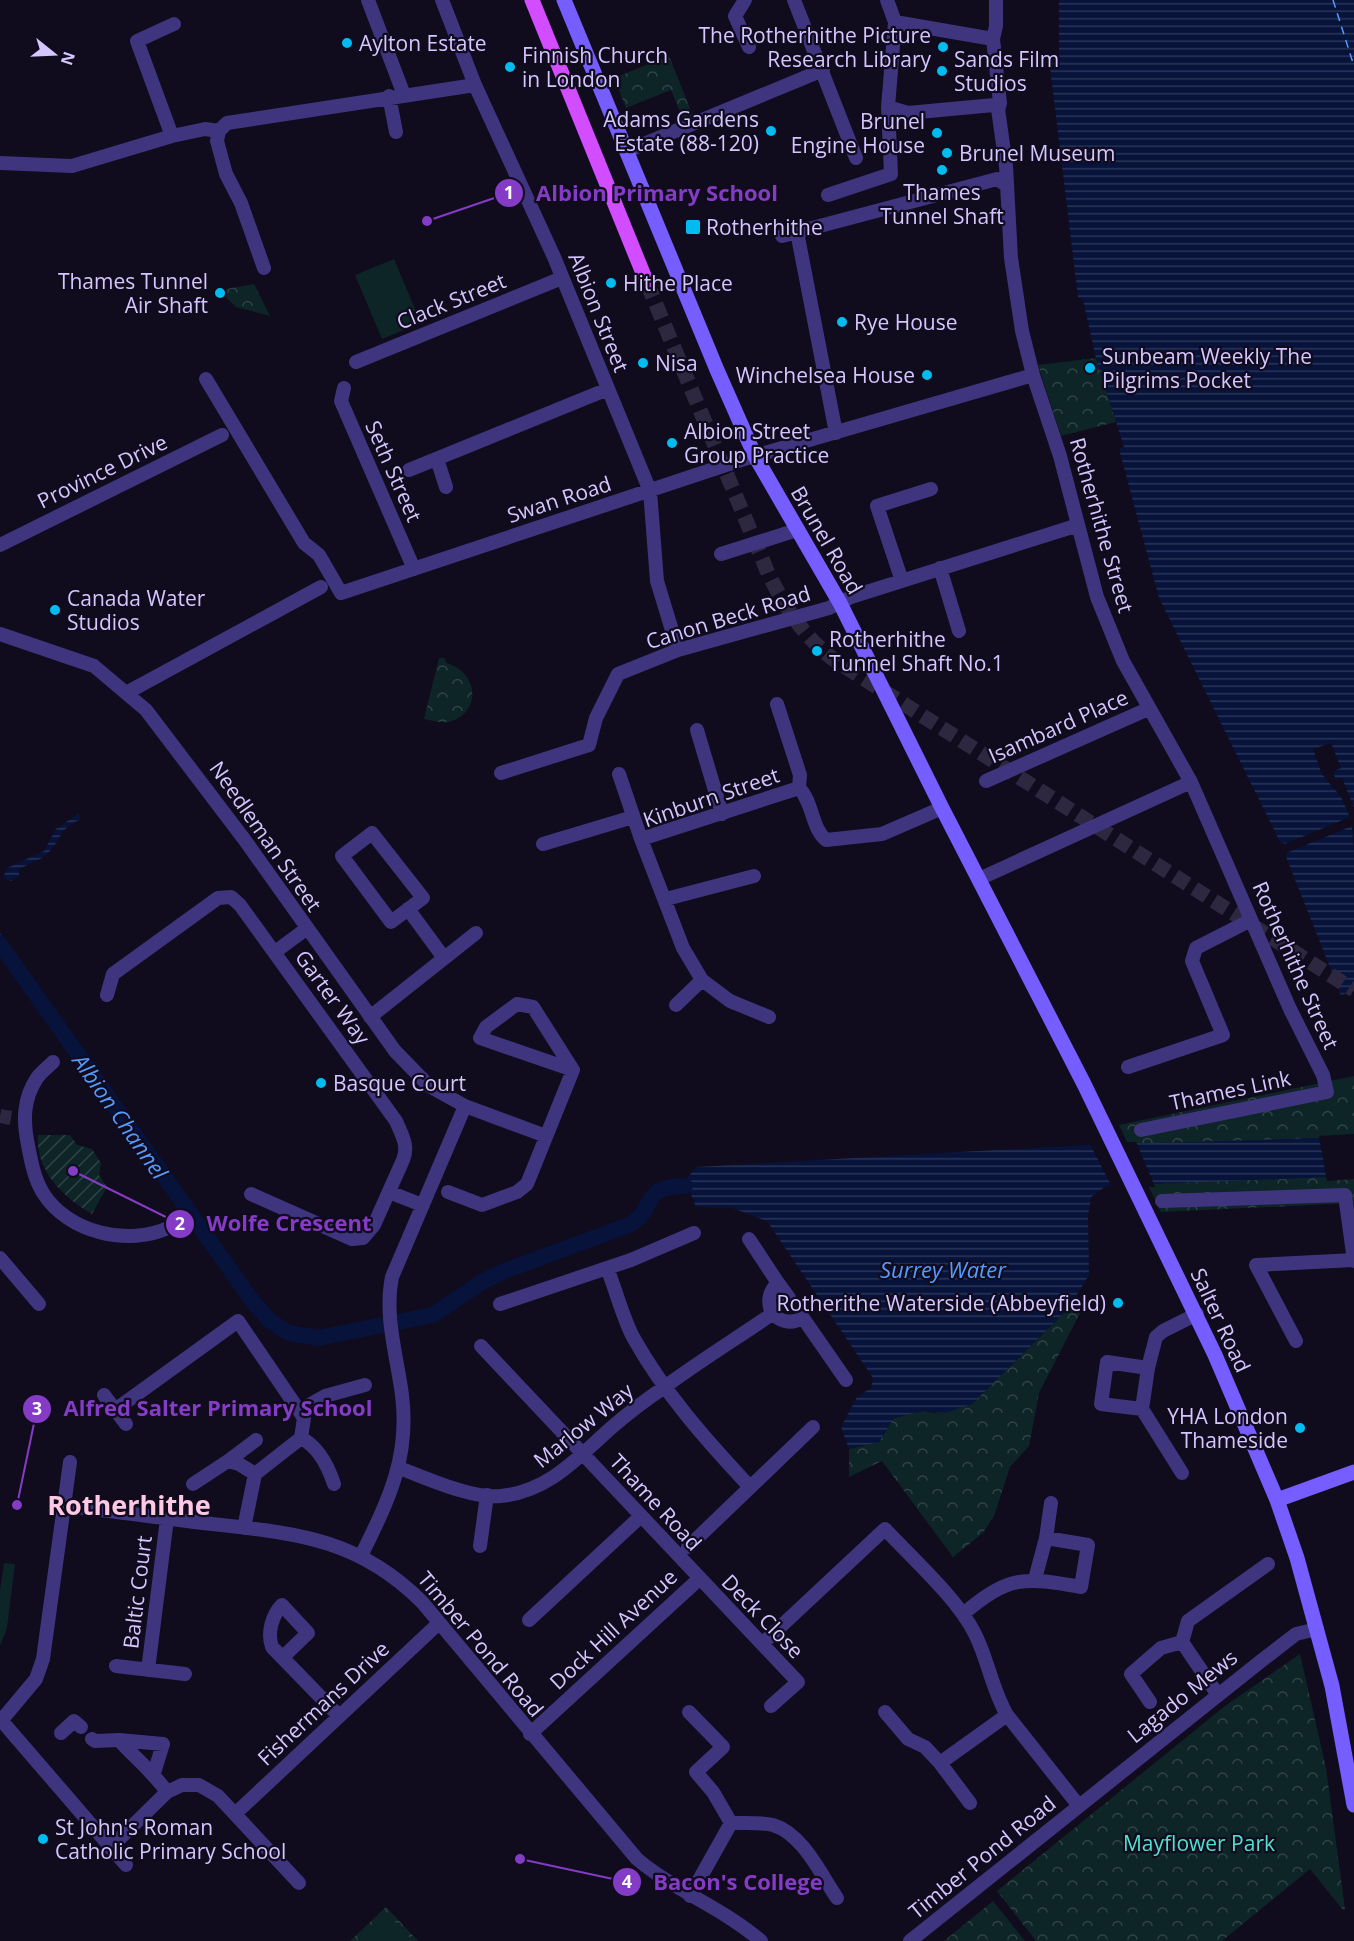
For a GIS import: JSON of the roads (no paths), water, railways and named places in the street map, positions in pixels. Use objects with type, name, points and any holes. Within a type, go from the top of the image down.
[{"type":"main road","points":[[532,0],[647,283]]},
{"type":"main road","name":"Brunel Road","points":[[564,0],[755,456],[840,603],[979,879]]},
{"type":"main road","name":"Salter Road","points":[[979,879],[1197,1314],[1277,1500],[1297,1558],[1332,1686],[1354,1805]]},
{"type":"main road","points":[[1277,1500],[1354,1472]]},
{"type":"street","points":[[368,0],[404,95]]},
{"type":"street","name":"Albion Street","points":[[442,0],[475,85],[562,278],[650,491],[657,581],[678,650]]},
{"type":"street","points":[[745,0],[735,16],[749,47]]},
{"type":"street","points":[[794,0],[856,158]]},
{"type":"street","points":[[828,195],[891,174],[888,107],[896,22],[887,0]]},
{"type":"street","name":"Rotherhithe Street","points":[[996,0],[996,26],[993,39],[1011,258],[1022,331],[1097,597],[1123,661],[1191,782],[1290,1009],[1323,1075],[1327,1092]]},
{"type":"street","points":[[896,22],[993,39]]},
{"type":"street","points":[[172,136],[137,41],[174,24]]},
{"type":"street","points":[[627,151],[823,70]]},
{"type":"street","points":[[264,268],[241,203],[226,174],[217,141],[219,131],[227,123],[389,96],[475,85]]},
{"type":"street","points":[[389,96],[396,132]]},
{"type":"street","points":[[888,107],[908,113],[994,105],[999,107]]},
{"type":"street","points":[[0,163],[72,165],[172,136],[197,131],[219,131]]},
{"type":"street","points":[[782,236],[997,179],[1006,185]]},
{"type":"street","points":[[797,232],[836,433]]},
{"type":"street","name":"Clack Street","points":[[356,362],[562,278]]},
{"type":"street","name":"Swan Road","points":[[206,380],[304,543],[319,555],[341,593],[755,456],[1033,375]]},
{"type":"street","name":"Seth Street","points":[[344,388],[341,401],[414,569]]},
{"type":"street","points":[[409,470],[608,389]]},
{"type":"street","name":"Province Drive","points":[[0,545],[222,435]]},
{"type":"street","points":[[437,459],[446,487]]},
{"type":"street","points":[[374,480],[388,474]]},
{"type":"street","points":[[902,581],[877,506],[931,489]]},
{"type":"street","name":"Canon Beck Road","points":[[501,773],[589,745],[596,718],[618,674],[678,650],[840,603],[940,568],[1072,527],[1077,523]]},
{"type":"street","points":[[721,554],[797,530]]},
{"type":"street","points":[[940,568],[959,631]]},
{"type":"street","points":[[128,692],[321,587]]},
{"type":"street","name":"Needleman Street","points":[[0,634],[94,666],[128,692],[176,746],[395,1051],[429,1086],[465,1106],[546,1136]]},
{"type":"street","name":"Kinburn Street","points":[[777,704],[800,775],[799,788],[804,794],[819,835],[826,840],[882,834],[942,808]]},
{"type":"street","name":"Isambard Place","points":[[986,781],[1148,709]]},
{"type":"street","points":[[697,730],[722,814]]},
{"type":"street","points":[[619,774],[641,839]]},
{"type":"street","points":[[979,879],[1191,782]]},
{"type":"street","name":"Kinburn Street","points":[[702,980],[683,948],[641,839],[799,788]]},
{"type":"street","points":[[543,844],[633,817]]},
{"type":"street","points":[[372,832],[423,898],[408,909],[391,922],[342,856],[372,832]]},
{"type":"street","points":[[666,899],[754,876]]},
{"type":"street","name":"Garter Way","points":[[107,995],[113,974],[224,896],[231,897],[240,905],[275,952],[396,1121],[404,1138],[406,1153],[369,1233],[357,1240],[251,1194]]},
{"type":"street","points":[[408,909],[444,958]]},
{"type":"street","points":[[1128,1067],[1223,1035],[1191,961],[1196,948],[1251,920]]},
{"type":"street","name":"Garter Way","points":[[275,952],[306,928]]},
{"type":"street","points":[[370,1017],[476,933]]},
{"type":"street","points":[[676,1005],[702,980],[729,1001],[769,1017]]},
{"type":"street","points":[[517,1004],[533,1007],[573,1070],[480,1038],[486,1027],[517,1004]]},
{"type":"street","points":[[53,1062],[37,1079],[17,1119],[43,1193],[62,1214],[107,1235],[153,1235],[170,1227]]},
{"type":"street","points":[[448,1192],[482,1204],[517,1192],[527,1184],[573,1070]]},
{"type":"street","name":"Thames Link","points":[[1141,1130],[1327,1092]]},
{"type":"street","points":[[361,1556],[384,1509],[399,1468],[404,1430],[389,1298],[398,1259],[465,1106]]},
{"type":"street","points":[[388,1192],[422,1205]]},
{"type":"street","points":[[1162,1201],[1346,1195],[1354,1261],[1256,1265],[1296,1341]]},
{"type":"street","points":[[500,1304],[607,1268],[694,1233]]},
{"type":"street","points":[[749,1239],[846,1380]]},
{"type":"street","points":[[2,1266],[39,1304]]},
{"type":"street","points":[[607,1268],[632,1336],[698,1431],[750,1487]]},
{"type":"street","points":[[778,1283],[768,1301],[772,1314],[783,1322],[790,1323],[802,1318]]},
{"type":"street","name":"Marlow Way","points":[[399,1468],[443,1484],[487,1496],[518,1493],[540,1485],[557,1476],[665,1386],[772,1314]]},
{"type":"street","points":[[1182,1473],[1142,1409],[1148,1368],[1156,1337],[1163,1331],[1197,1314]]},
{"type":"street","points":[[116,1410],[238,1321],[304,1418],[301,1438],[255,1474],[244,1528]]},
{"type":"street","name":"Thame Road","points":[[481,1346],[699,1579]]},
{"type":"street","points":[[1142,1409],[1101,1404],[1107,1362],[1148,1368]]},
{"type":"street","points":[[300,1410],[325,1396],[364,1385]]},
{"type":"street","points":[[104,1395],[126,1424]]},
{"type":"street","points":[[688,1547],[813,1427]]},
{"type":"street","points":[[301,1438],[310,1443],[328,1467],[334,1484]]},
{"type":"street","points":[[194,1484],[256,1440]]},
{"type":"street","points":[[228,1461],[239,1464],[255,1474]]},
{"type":"street","points":[[70,1462],[40,1669],[30,1688],[1,1721],[126,1865]]},
{"type":"street","points":[[480,1546],[487,1496]]},
{"type":"street","points":[[1035,1579],[1046,1538],[1051,1503]]},
{"type":"street","name":"Timber Pond Road","points":[[64,1506],[305,1536],[361,1556],[402,1582],[637,1859],[690,1896],[722,1913],[761,1941]]},
{"type":"street","points":[[529,1620],[640,1517]]},
{"type":"street","name":"Baltic Court","points":[[167,1519],[148,1670],[185,1674]]},
{"type":"street","points":[[762,1644],[885,1529],[963,1614],[975,1632],[999,1700],[1007,1715],[1079,1806]]},
{"type":"street","points":[[963,1614],[999,1586],[1035,1579],[1081,1587],[1088,1545],[1046,1538]]},
{"type":"street","points":[[1182,1642],[1188,1621],[1268,1564]]},
{"type":"street","name":"Deck Close","points":[[699,1579],[798,1682],[771,1706]]},
{"type":"street","name":"Dock Hill Avenue","points":[[530,1734],[699,1579]]},
{"type":"street","name":"Fishermans Drive","points":[[236,1813],[439,1623]]},
{"type":"street","name":"Lagado Mews","points":[[1079,1806],[1296,1634],[1317,1629]]},
{"type":"street","points":[[1182,1642],[1218,1695]]},
{"type":"street","points":[[1150,1702],[1131,1674],[1161,1648],[1182,1642]]},
{"type":"street","points":[[283,1657],[339,1716]]},
{"type":"street","points":[[116,1666],[148,1670]]},
{"type":"street","points":[[689,1712],[723,1747],[696,1772],[713,1792],[731,1823]]},
{"type":"street","points":[[885,1712],[908,1739],[925,1747],[940,1763],[970,1803]]},
{"type":"street","points":[[940,1763],[1007,1715]]},
{"type":"street","points":[[61,1732],[74,1721],[81,1728]]},
{"type":"street","points":[[92,1739],[95,1742],[119,1740],[163,1744],[154,1773]]},
{"type":"street","points":[[119,1740],[139,1763],[154,1773],[167,1792]]},
{"type":"street","points":[[110,1848],[167,1792],[182,1785],[206,1787],[236,1813],[299,1883]]},
{"type":"street","name":"Timber Pond Road","points":[[910,1941],[1079,1806]]},
{"type":"street","points":[[690,1896],[731,1823]]},
{"type":"street","points":[[731,1823],[772,1825],[783,1829],[798,1842],[837,1898]]},
{"type":"water","points":[[1059,0],[1354,0],[1354,991],[1341,995],[1280,842],[1159,598],[1119,449],[1124,447],[1096,358],[1083,300],[1078,297],[1049,59],[1059,58]]},
{"type":"water","points":[[78,814],[81,819],[63,831],[45,856],[19,870],[19,877],[11,881],[3,878],[7,868],[44,851],[56,829]]},
{"type":"water","points":[[0,933],[38,988],[27,993],[0,955]]},
{"type":"water","name":"Surrey Water","points":[[1354,1137],[1354,1176],[1106,1186],[1091,1197],[1088,1216],[1089,1275],[1068,1309],[972,1404],[945,1413],[923,1411],[894,1418],[879,1442],[849,1449],[841,1427],[857,1397],[871,1388],[873,1378],[767,1221],[732,1208],[696,1207],[690,1192],[686,1192],[686,1179],[697,1167],[1086,1145]]},
{"type":"waterway","name":"Albion Channel","points":[[0,944],[253,1302],[270,1321],[289,1333],[318,1338],[433,1315],[482,1282],[502,1272],[629,1225],[644,1212],[655,1194],[671,1187],[685,1186]]},
{"type":"tunnel","points":[[647,283],[768,573],[788,609],[812,640],[833,659],[1354,990]]},
{"type":"tunnel","points":[[0,1116],[11,1118]]},
{"type":"place","name":"Aylton Estate","points":[[347,43]]},
{"type":"place","name":"The Rotherhithe Picture Research Library","points":[[943,47]]},
{"type":"place","name":"Finnish Church in London","points":[[510,67]]},
{"type":"place","name":"Sands Film Studios","points":[[942,71]]},
{"type":"place","name":"Adams Gardens Estate (88-120)","points":[[771,131]]},
{"type":"place","name":"Brunel Engine House","points":[[937,133]]},
{"type":"place","name":"Brunel Museum","points":[[947,153]]},
{"type":"place","name":"Thames Tunnel Shaft","points":[[942,170]]},
{"type":"place","name":"Albion Primary School","points":[[427,221]]},
{"type":"place","name":"Rotherhithe","points":[[693,227]]},
{"type":"place","name":"Hithe Place","points":[[611,283]]},
{"type":"place","name":"Thames Tunnel Air Shaft","points":[[220,293]]},
{"type":"place","name":"Rye House","points":[[842,322]]},
{"type":"place","name":"Nisa","points":[[643,363]]},
{"type":"place","name":"Sunbeam Weekly The Pilgrims Pocket","points":[[1090,368]]},
{"type":"place","name":"Winchelsea House","points":[[927,375]]},
{"type":"place","name":"Albion Street Group Practice","points":[[672,443]]},
{"type":"place","name":"Canada Water Studios","points":[[55,610]]},
{"type":"place","name":"Rotherhithe Tunnel Shaft No.1","points":[[817,651]]},
{"type":"place","name":"Basque Court","points":[[321,1083]]},
{"type":"place","name":"Wolfe Crescent","points":[[73,1171]]},
{"type":"place","name":"Rotherithe Waterside (Abbeyfield)","points":[[1118,1303]]},
{"type":"place","name":"YHA London Thameside","points":[[1300,1428]]},
{"type":"place","name":"Alfred Salter Primary School","points":[[17,1505]]},
{"type":"place","name":"St John's Roman Catholic Primary School","points":[[43,1839]]},
{"type":"place","name":"Bacon's College","points":[[520,1859]]},
{"type":"district","name":"Rotherhithe","points":[[129,1504]]},
{"type":"park label","name":"Mayflower Park","points":[[1199,1843]]}]
